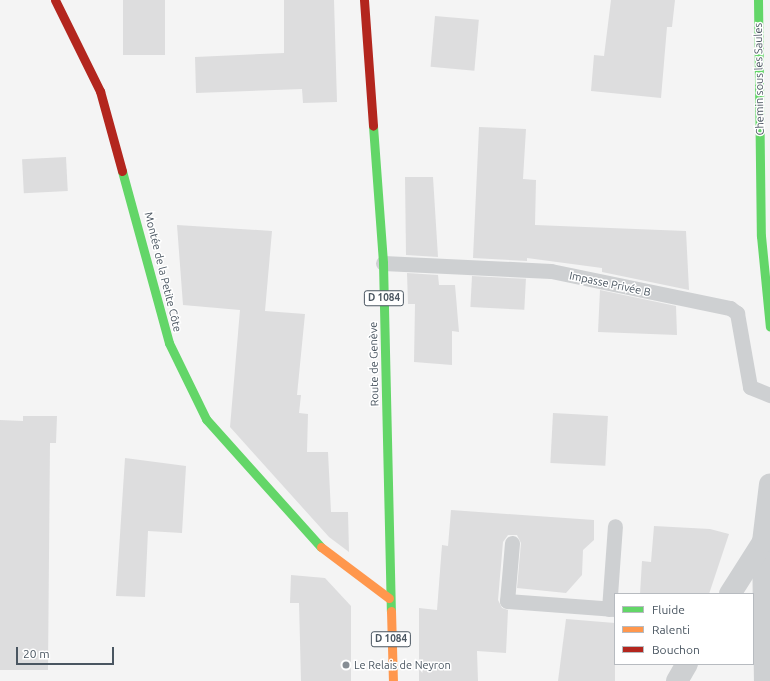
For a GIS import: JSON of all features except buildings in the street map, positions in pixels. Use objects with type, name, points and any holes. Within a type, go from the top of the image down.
[{"type":"street","name":"Montée de la Petite Côte","points":[[55,0],[100,91],[169,343],[206,419],[312,540],[390,598]]},
{"type":"street","name":"Route de Genève","points":[[364,0],[383,263],[393,681]]},
{"type":"street","name":"Chemin sous les Saules","points":[[758,0],[761,236],[770,326]]},
{"type":"street","points":[[765,681],[763,542],[770,484]]},
{"type":"street","points":[[731,593],[763,542]]},
{"type":"street","points":[[676,681],[686,665]]},
{"type":"lane","name":"Impasse Privée B","points":[[383,263],[551,271],[730,308],[737,313],[750,387],[770,395]]},
{"type":"lane","points":[[512,543],[507,601],[612,609],[615,526]]},
{"type":"traffic: fast","points":[[758,0],[761,236],[770,327]]},
{"type":"traffic: fast","points":[[373,126],[383,263],[391,611]]},
{"type":"traffic: fast","points":[[122,171],[169,343],[206,419],[321,547]]},
{"type":"traffic: slow","points":[[321,547],[389,598]]},
{"type":"traffic: slow","points":[[391,611],[393,681]]},
{"type":"traffic: jam","points":[[55,0],[100,91],[122,171]]},
{"type":"traffic: jam","points":[[364,0],[373,126]]},
{"type":"place","name":"Le Relais de Neyron","points":[[346,665]]}]
